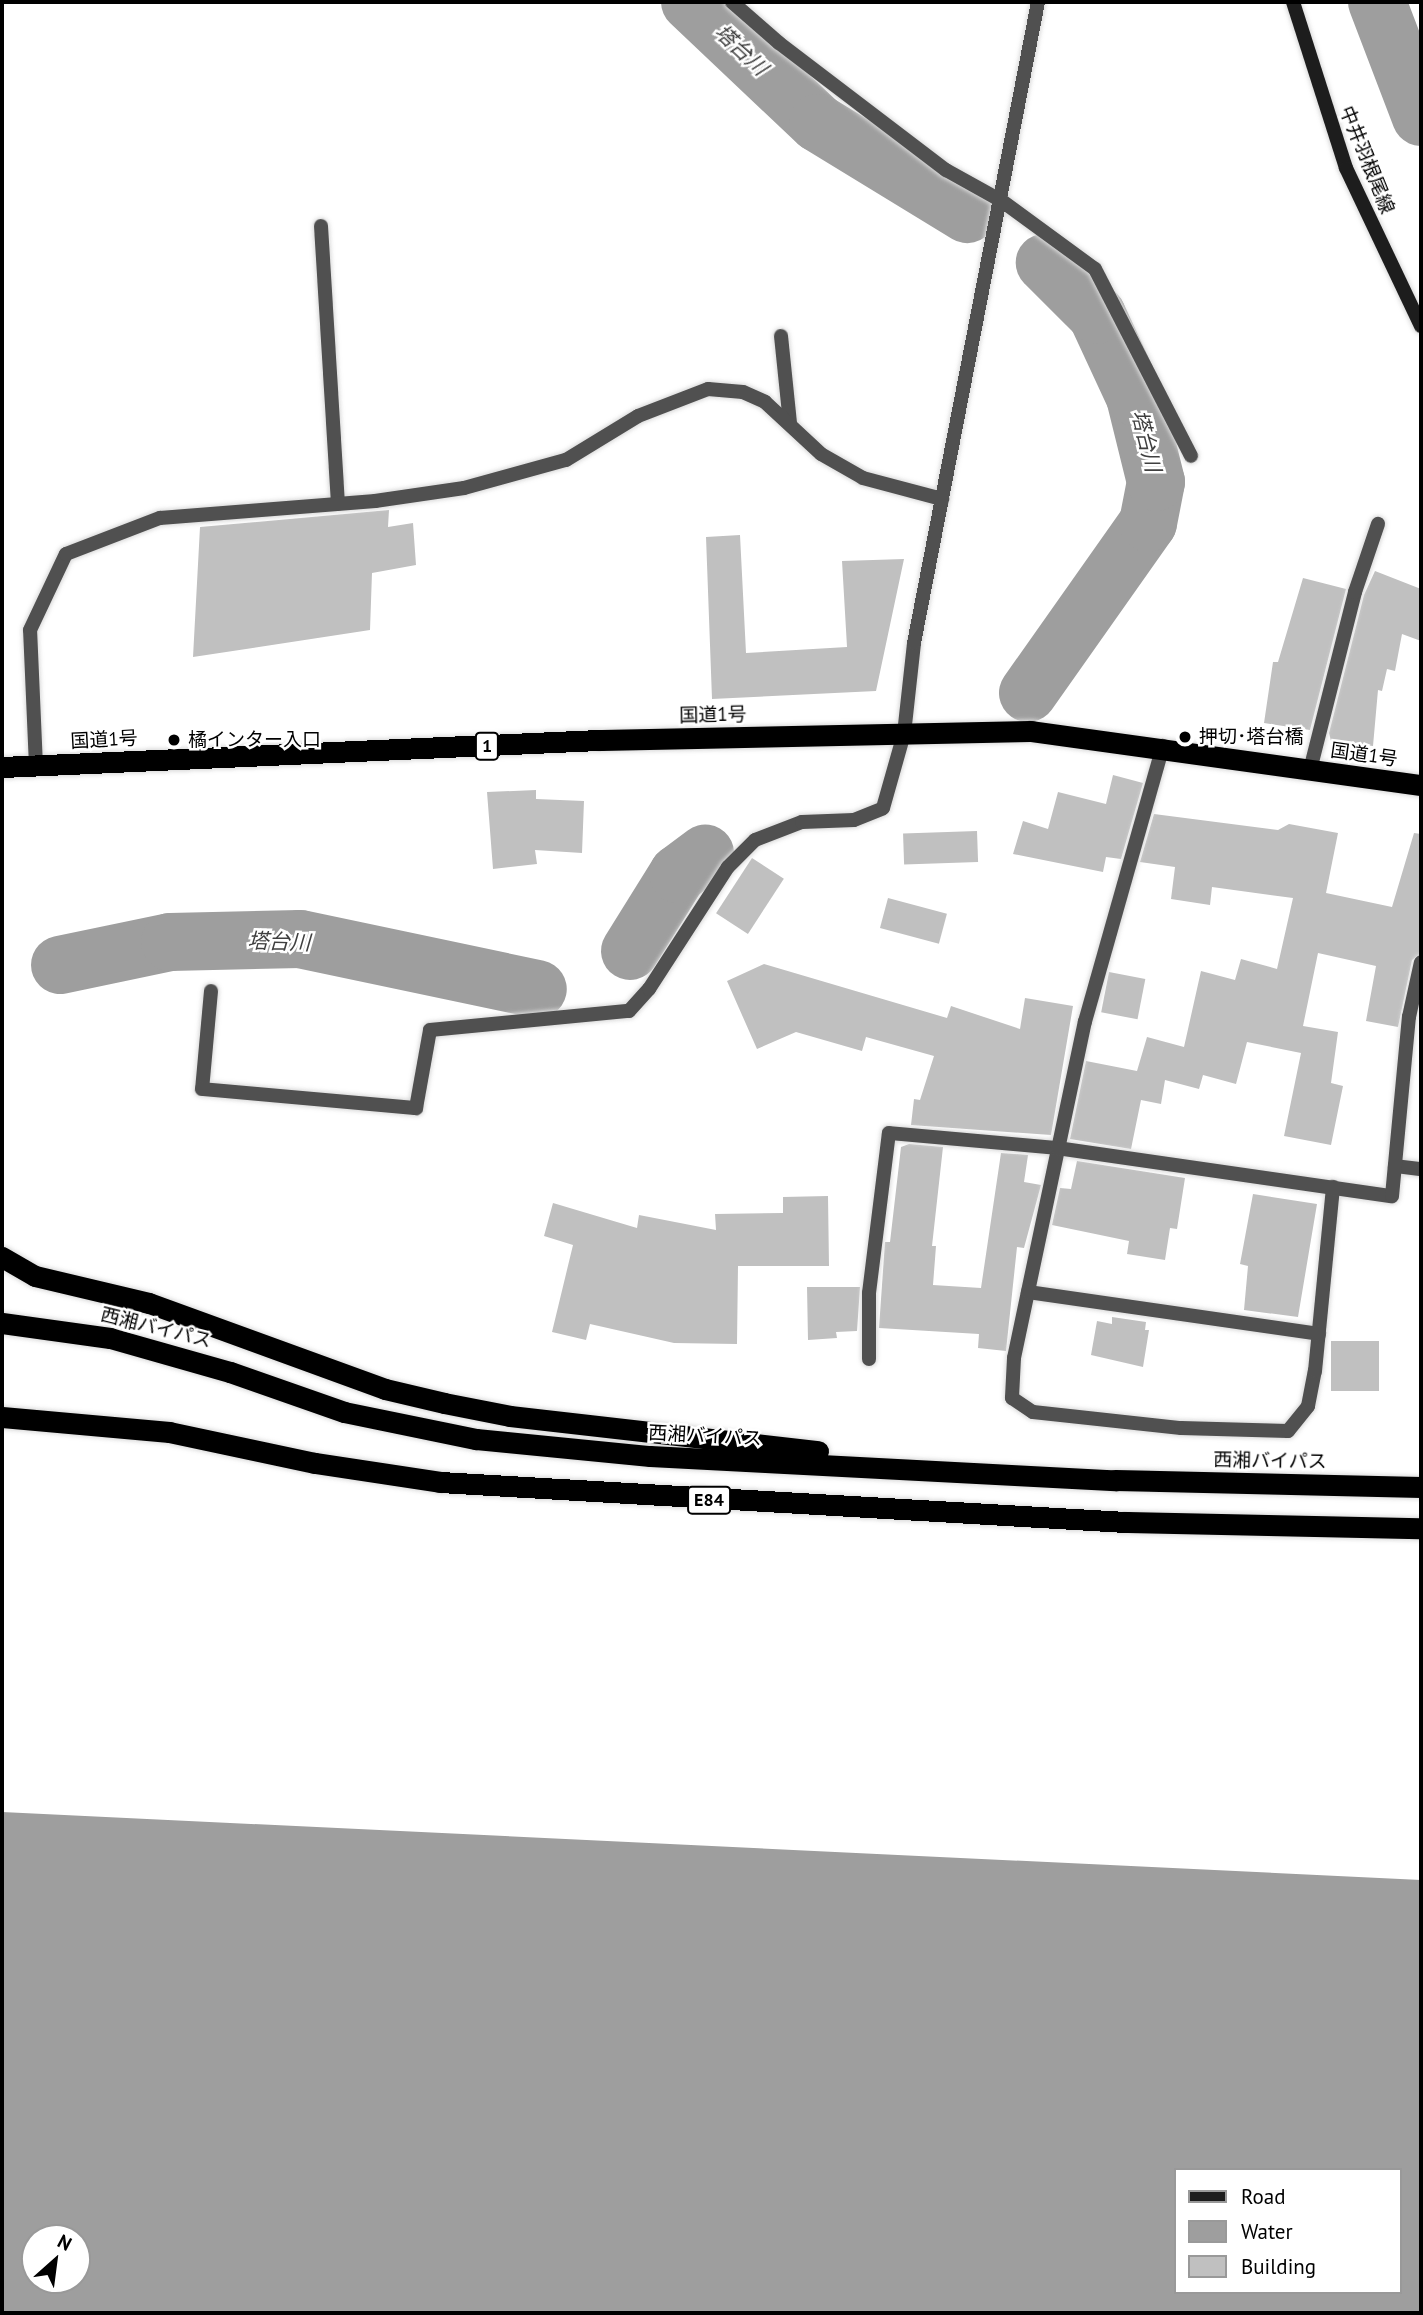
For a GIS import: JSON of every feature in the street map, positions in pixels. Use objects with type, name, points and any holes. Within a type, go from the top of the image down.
[{"type":"highway","name":"国道1号","points":[[2,767],[600,740],[1031,731],[1163,746],[1421,785]]},
{"type":"highway","points":[[2,1256],[52,1282],[149,1303],[373,1384],[444,1403],[510,1416],[1015,1474]]},
{"type":"highway","name":"西湘バイパス","points":[[2,1323],[110,1338],[171,1353],[344,1412],[465,1437],[650,1456],[1015,1474],[1421,1487]]},
{"type":"highway","name":"E84","points":[[2,1417],[169,1432],[315,1463],[440,1482],[842,1509],[1126,1522],[1421,1528]]},
{"type":"main road","name":"中井羽根尾線","points":[[1293,2],[1346,168],[1421,326]]},
{"type":"street","points":[[732,2],[779,43],[946,170],[1002,201],[1096,269],[1191,456]]},
{"type":"street","points":[[211,991],[202,1089],[416,1108],[430,1030],[629,1011],[649,989],[728,867],[755,839],[802,822],[854,820],[883,808],[892,786],[904,734],[914,643],[989,269],[1038,2]]},
{"type":"street","points":[[321,226],[338,503]]},
{"type":"street","points":[[780,336],[790,423]]},
{"type":"street","points":[[36,766],[30,630],[66,554],[160,518],[338,503],[464,488],[566,460],[638,416],[708,389],[754,397],[790,423],[821,454],[863,478],[942,499]]},
{"type":"street","points":[[1310,770],[1348,617],[1378,524]]},
{"type":"street","points":[[1163,746],[1085,1021],[1014,1358],[1012,1398],[1033,1412],[1181,1428],[1287,1431],[1308,1406],[1319,1334],[1333,1187]]},
{"type":"street","points":[[869,1359],[869,1293],[889,1133],[1057,1148],[1392,1196],[1409,1017],[1421,962]]},
{"type":"street","points":[[1395,1166],[1421,1169]]},
{"type":"street","points":[[1028,1292],[1319,1334]]},
{"type":"water","points":[[2,1812],[1421,1880],[1421,2313],[2,2313]]},
{"type":"building","points":[[389,510],[388,527],[413,523],[416,565],[372,573],[370,630],[193,657],[200,527]]},
{"type":"building","points":[[740,535],[746,653],[847,647],[842,561],[904,559],[876,691],[712,699],[706,537]]},
{"type":"building","points":[[1375,571],[1421,589],[1421,641],[1402,634],[1395,671],[1387,669],[1382,691],[1378,690],[1373,746],[1331,741],[1329,733],[1364,595]]},
{"type":"building","points":[[1303,578],[1346,589],[1310,730],[1264,723],[1273,662],[1278,662]]},
{"type":"building","points":[[1113,775],[1143,783],[1121,859],[1106,857],[1103,872],[1013,854],[1023,821],[1048,829],[1058,792],[1106,804]]},
{"type":"building","points":[[536,790],[536,799],[584,801],[582,853],[535,850],[537,864],[493,869],[487,792]]},
{"type":"building","points":[[1154,814],[1278,830],[1289,824],[1338,833],[1326,893],[1392,907],[1414,833],[1421,834],[1421,953],[1412,960],[1398,1027],[1366,1021],[1376,966],[1318,953],[1303,1026],[1338,1032],[1331,1083],[1343,1086],[1331,1145],[1284,1136],[1301,1053],[1247,1042],[1236,1084],[1203,1075],[1199,1089],[1165,1080],[1161,1104],[1141,1100],[1131,1149],[1070,1139],[1086,1061],[1137,1071],[1147,1037],[1184,1047],[1201,971],[1235,980],[1241,959],[1277,969],[1293,898],[1212,887],[1210,905],[1171,899],[1175,867],[1140,862]]},
{"type":"building","points":[[977,831],[978,862],[904,865],[903,834]]},
{"type":"building","points":[[752,858],[784,879],[748,934],[716,913]]},
{"type":"building","points":[[888,898],[947,914],[939,944],[880,928]]},
{"type":"building","points":[[764,964],[947,1018],[951,1006],[1020,1029],[1025,998],[1073,1006],[1051,1135],[911,1125],[914,1099],[920,1100],[934,1056],[866,1037],[862,1051],[796,1032],[757,1049],[727,981]]},
{"type":"building","points":[[1109,972],[1145,979],[1137,1019],[1101,1012]]},
{"type":"building","points":[[909,1144],[943,1147],[932,1246],[936,1246],[933,1285],[981,1288],[1001,1153],[1028,1155],[1024,1182],[1041,1185],[1024,1248],[1017,1247],[1006,1351],[978,1348],[979,1334],[879,1328],[885,1242],[890,1242],[901,1147]]},
{"type":"building","points":[[1077,1161],[1185,1178],[1177,1229],[1170,1228],[1165,1260],[1127,1254],[1129,1241],[1052,1225],[1060,1188],[1071,1189]]},
{"type":"building","points":[[1253,1194],[1317,1204],[1298,1317],[1244,1310],[1248,1266],[1240,1264]]},
{"type":"building","points":[[828,1196],[829,1266],[738,1266],[737,1344],[674,1343],[590,1324],[586,1340],[552,1332],[573,1245],[544,1236],[553,1203],[637,1228],[639,1215],[716,1230],[715,1214],[783,1213],[783,1197]]},
{"type":"building","points":[[807,1287],[860,1287],[857,1331],[836,1332],[837,1338],[808,1340]]},
{"type":"building","points":[[1112,1317],[1146,1322],[1145,1330],[1149,1330],[1143,1367],[1091,1355],[1097,1321],[1112,1324]]},
{"type":"building","points":[[1331,1341],[1379,1341],[1379,1391],[1331,1391]]},
{"type":"waterway","name":"塔台川","points":[[690,2],[818,123],[967,214]]},
{"type":"waterway","points":[[1377,2],[1421,117]]},
{"type":"waterway","name":"塔台川","points":[[1028,693],[1148,523],[1156,482],[1135,397],[1097,315],[1045,263]]},
{"type":"waterway","name":"塔台川","points":[[630,951],[678,874],[705,854]]},
{"type":"waterway","name":"塔台川","points":[[60,965],[170,942],[300,939],[538,989]]},
{"type":"place","name":"押切･塔台橋","points":[[1185,737]]},
{"type":"place","name":"橘インター入口","points":[[174,740]]}]
